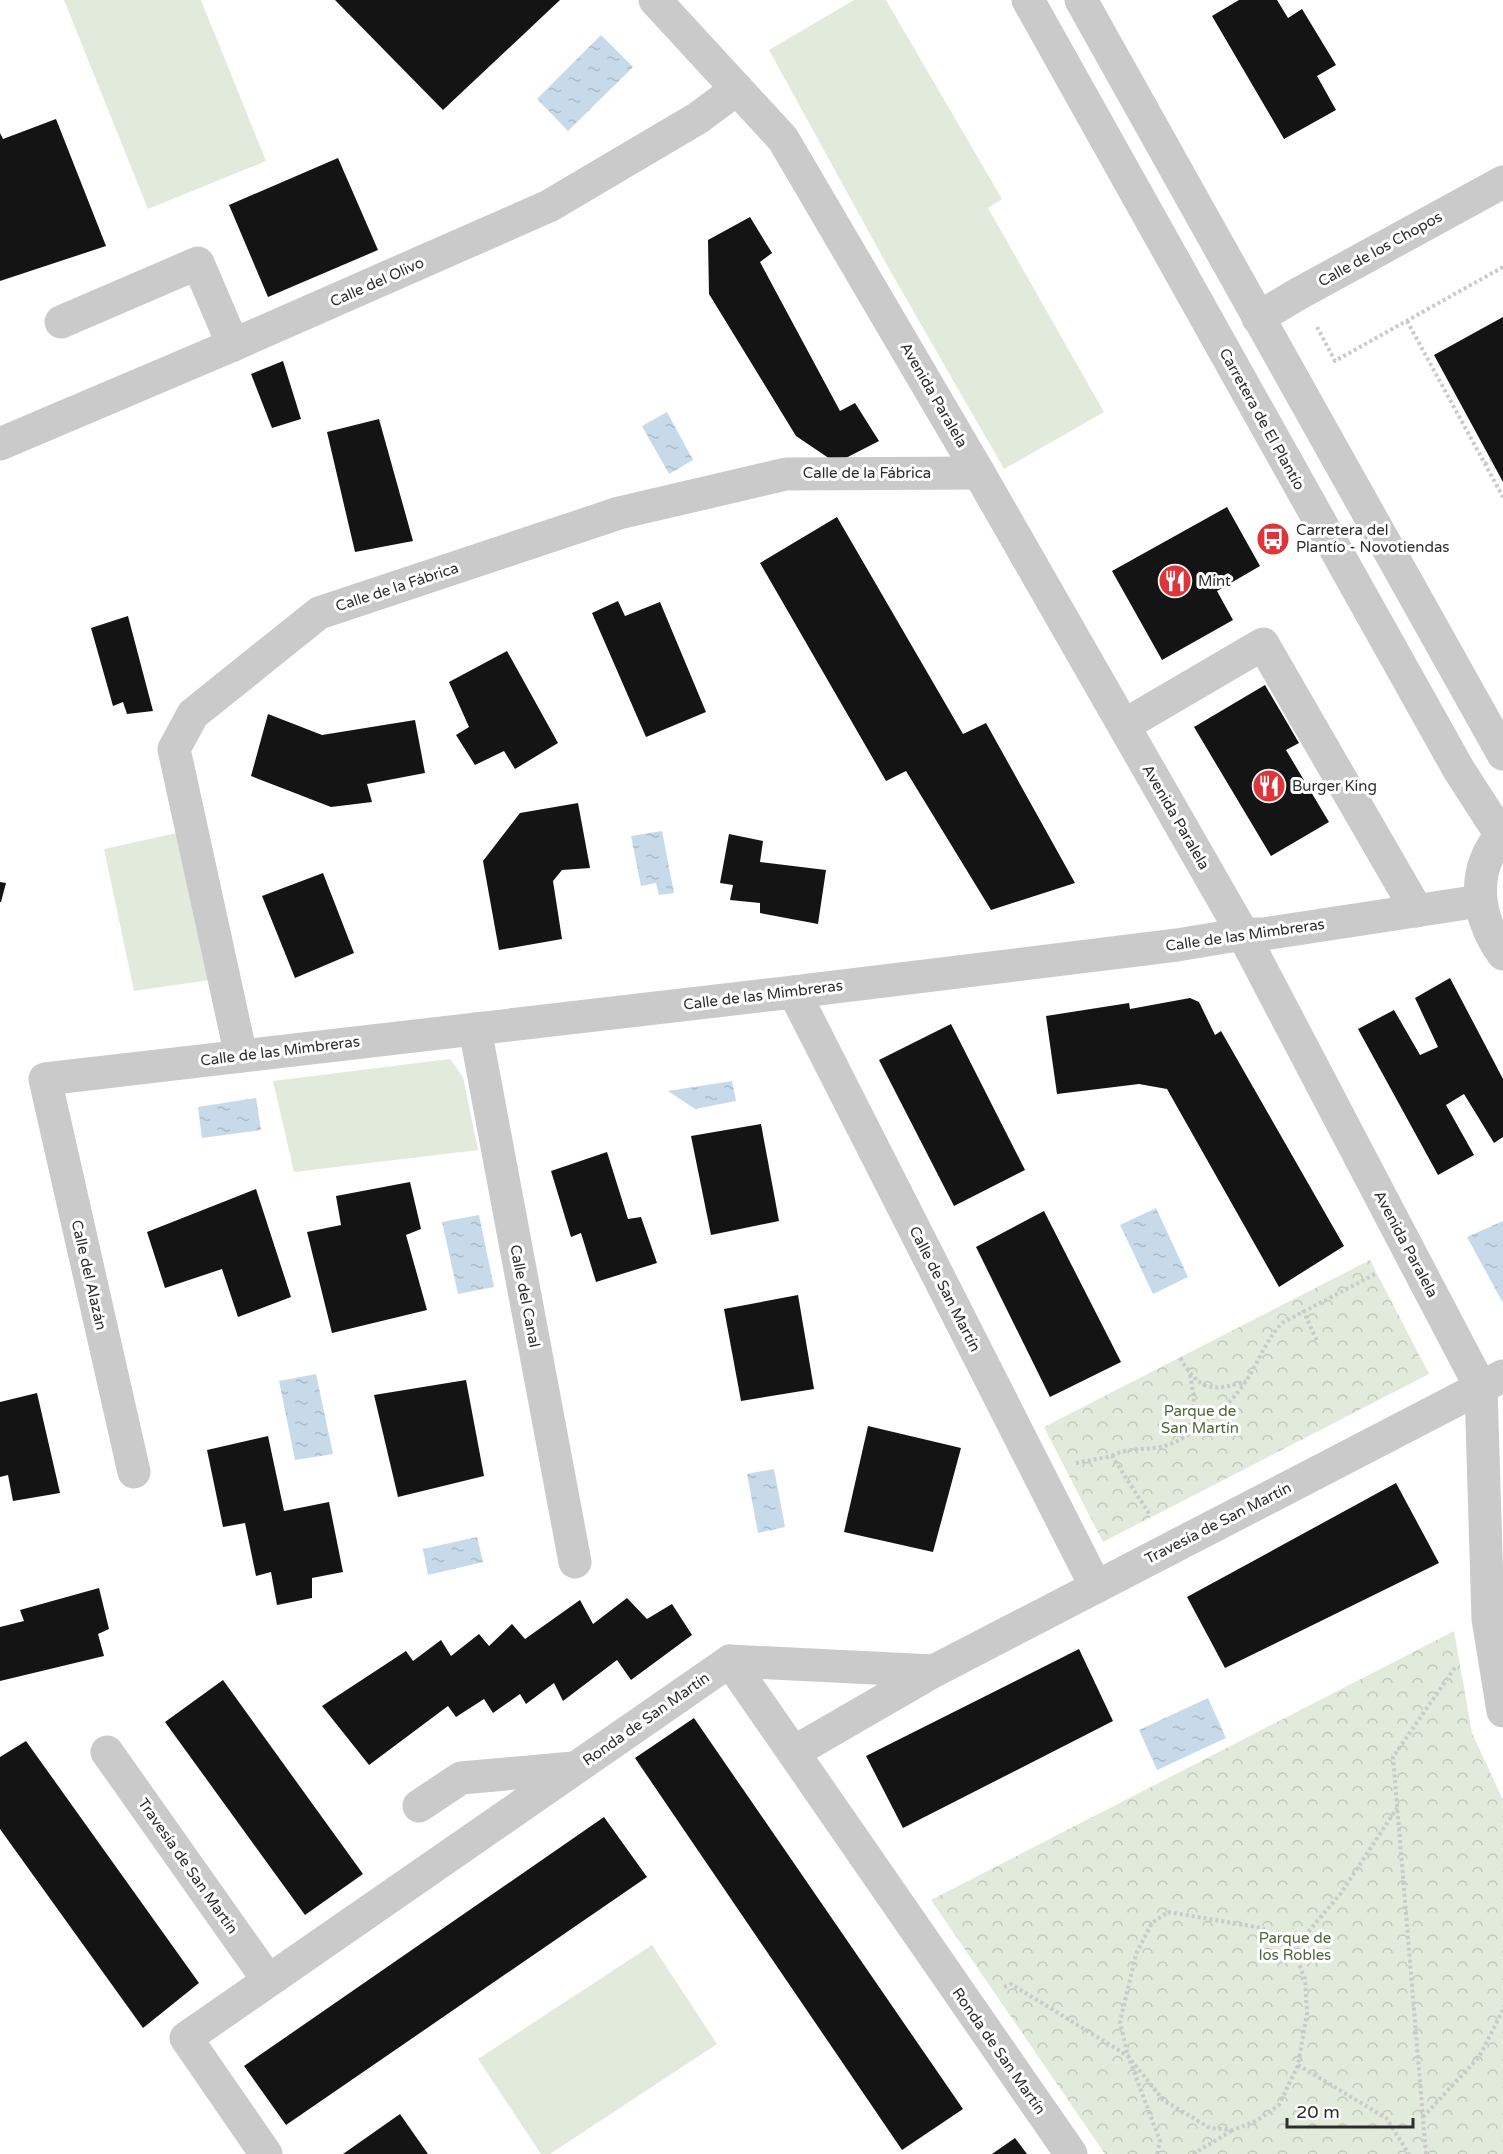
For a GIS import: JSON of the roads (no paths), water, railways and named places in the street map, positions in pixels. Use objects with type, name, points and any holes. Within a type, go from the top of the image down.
[{"type":"street","name":"Avenida Paralela","points":[[655,0],[783,139],[979,473],[1243,934],[1412,1255],[1492,1382],[1488,1619],[1503,1711]]},
{"type":"street","name":"Carretera de El Plantío","points":[[1028,0],[1454,760],[1502,834]]},
{"type":"street","points":[[1081,0],[1503,754]]},
{"type":"street","name":"Calle del Olivo","points":[[0,444],[233,345],[549,206],[698,118],[737,89]]},
{"type":"street","name":"Calle de los Chopos","points":[[1258,318],[1503,182]]},
{"type":"street","points":[[61,322],[198,262],[233,345]]},
{"type":"street","name":"Calle de la Fábrica","points":[[241,1056],[174,749],[193,714],[319,613],[619,513],[786,474],[979,473]]},
{"type":"street","points":[[1140,716],[1263,644],[1417,911]]},
{"type":"street","points":[[1502,834],[1488,855],[1481,878],[1480,901],[1487,929],[1503,954]]},
{"type":"street","name":"Calle de las Mimbreras","points":[[45,1079],[1178,945],[1480,901]]},
{"type":"street","name":"Calle de San Martín","points":[[794,992],[1096,1587]]},
{"type":"street","name":"Calle del Canal","points":[[475,1029],[575,1563]]},
{"type":"street","name":"Calle del Alazán","points":[[45,1079],[134,1472]]},
{"type":"street","name":"Travesía de San Martín","points":[[794,1752],[933,1671],[1492,1382]]},
{"type":"street","points":[[730,1660],[933,1671]]},
{"type":"street","name":"Ronda de San Martín","points":[[253,2149],[186,2038],[730,1660],[1071,2154]]},
{"type":"street","name":"Travesía de San Martín","points":[[107,1752],[268,1980]]},
{"type":"street","points":[[419,1806],[461,1778],[576,1768]]},
{"type":"water","points":[[601,35],[633,67],[568,131],[537,99]]},
{"type":"water","points":[[667,412],[693,460],[669,474],[642,426]]},
{"type":"water","points":[[662,831],[674,893],[659,895],[656,883],[641,886],[631,836]]},
{"type":"water","points":[[732,1081],[736,1101],[695,1109],[668,1091]]},
{"type":"water","points":[[256,1098],[261,1130],[202,1138],[198,1107]]},
{"type":"water","points":[[1156,1208],[1188,1277],[1153,1294],[1120,1225]]},
{"type":"water","points":[[479,1215],[494,1287],[458,1294],[442,1222]]},
{"type":"water","points":[[1503,1221],[1503,1303],[1467,1237]]},
{"type":"water","points":[[316,1374],[333,1454],[295,1460],[279,1381]]},
{"type":"water","points":[[774,1469],[785,1527],[758,1533],[747,1474]]},
{"type":"water","points":[[477,1537],[483,1562],[428,1575],[423,1549]]},
{"type":"water","points":[[1208,1698],[1226,1738],[1157,1770],[1139,1730]]},
{"type":"place","name":"Carretera del Plantío - Novotiendas","points":[[1273,539]]},
{"type":"place","name":"Mint","points":[[1175,581]]},
{"type":"place","name":"Burger King","points":[[1269,786]]},
{"type":"park label","name":"Parque de San Martín","points":[[1200,1420]]},
{"type":"park label","name":"Parque de los Robles","points":[[1295,1946]]}]
